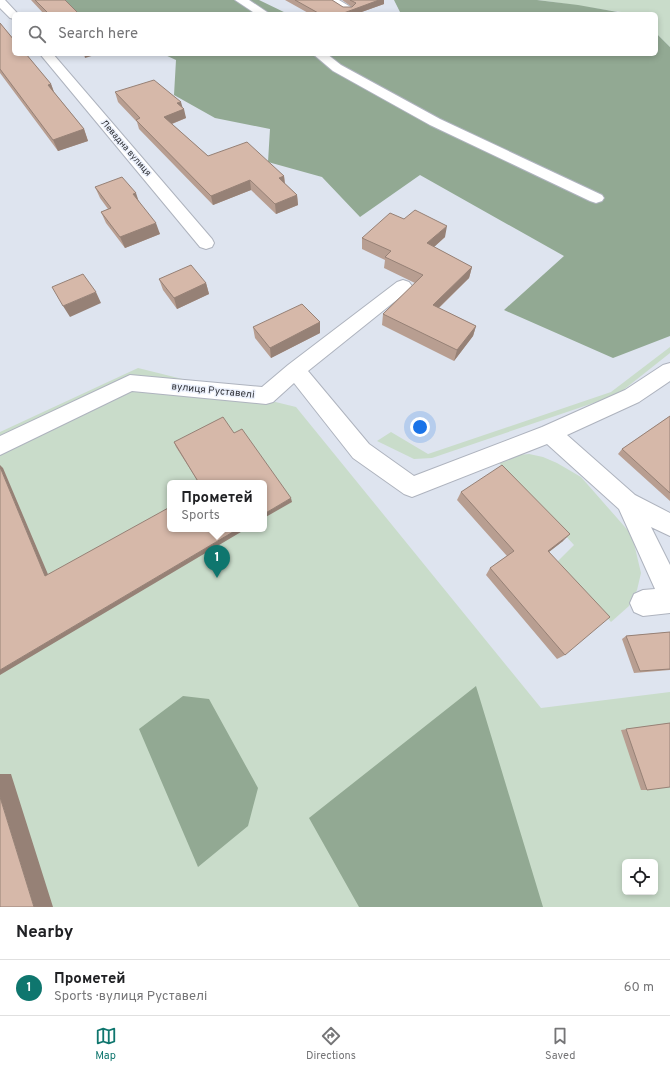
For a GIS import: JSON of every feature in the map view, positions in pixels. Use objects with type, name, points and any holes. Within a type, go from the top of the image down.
[{"type":"street","points":[[241,0],[261,12]]},
{"type":"street","points":[[331,0],[348,9]]},
{"type":"street","points":[[0,1],[12,14]]},
{"type":"street","name":"Левадна вулиця","points":[[48,56],[206,243]]},
{"type":"street","points":[[322,56],[337,68],[435,122],[596,198]]},
{"type":"street","name":"вулиця Руставелі","points":[[0,446],[130,383],[266,396],[296,370],[403,286]]},
{"type":"street","points":[[296,370],[361,452],[412,487],[550,434],[632,396],[670,371]]},
{"type":"street","points":[[550,434],[627,502],[670,525]]},
{"type":"street","points":[[627,502],[670,592]]},
{"type":"street","points":[[643,603],[670,600]]},
{"type":"green space","points":[[59,0],[259,0],[284,12],[71,12]]},
{"type":"green space","points":[[394,0],[537,0],[618,12],[400,12]]},
{"type":"green space","points":[[537,0],[670,0],[670,47],[658,35],[658,12],[621,12]]},
{"type":"green space","points":[[658,35],[670,47],[670,336],[613,358],[504,310],[564,256],[420,175],[360,217],[322,177],[268,162],[270,129],[215,118],[174,95],[176,60],[167,56],[658,56]]},
{"type":"green space","points":[[670,347],[670,353],[617,395],[432,458],[414,459],[377,441],[391,432],[428,454],[611,392]]},
{"type":"green space","points":[[138,368],[296,407],[541,708],[670,692],[670,907],[0,907],[0,432]]},
{"type":"green space","points":[[529,454],[543,457],[557,463],[581,477],[632,535],[641,573],[637,590],[629,606],[611,622],[557,562],[574,545],[499,463],[518,455]]},
{"type":"green space","points":[[476,686],[543,907],[359,907],[309,818]]},
{"type":"green space","points":[[183,696],[209,699],[258,788],[248,826],[198,867],[139,729]]},
{"type":"building","points":[[35,0],[65,0],[77,12],[47,12]]},
{"type":"building","points":[[295,0],[332,0],[343,7],[352,7],[356,3],[350,0],[379,0],[346,12],[316,12]]},
{"type":"building","points":[[0,23],[12,38],[12,56],[28,56],[51,84],[48,85],[84,129],[53,140],[0,69]]},
{"type":"building","points":[[154,80],[181,102],[177,103],[184,109],[164,117],[208,156],[247,142],[284,176],[279,178],[297,195],[275,204],[250,180],[211,196],[136,120],[140,118],[115,92]]},
{"type":"building","points":[[122,177],[136,193],[133,194],[156,223],[120,237],[101,212],[111,208],[95,187]]},
{"type":"building","points":[[415,210],[447,226],[427,243],[472,267],[433,305],[476,326],[457,350],[383,314],[423,275],[385,257],[391,251],[362,238],[390,213],[404,219]]},
{"type":"building","points":[[191,265],[206,283],[174,298],[159,279]]},
{"type":"building","points":[[83,274],[96,292],[63,306],[52,287]]},
{"type":"building","points":[[302,304],[320,322],[270,348],[253,327]]},
{"type":"building","points":[[670,416],[670,493],[622,449]]},
{"type":"building","points":[[223,417],[234,433],[242,429],[291,498],[267,512],[267,480],[197,480],[174,442]]},
{"type":"building","points":[[502,465],[570,534],[548,551],[610,617],[565,655],[490,568],[514,551],[461,492]]},
{"type":"building","points":[[0,467],[45,576],[167,509],[167,532],[233,532],[0,670]]},
{"type":"building","points":[[670,632],[670,669],[640,671],[626,636]]},
{"type":"building","points":[[670,723],[670,787],[647,790],[626,729]]},
{"type":"building","points":[[0,797],[34,907],[0,907]]},
{"type":"place","name":"Прометей","points":[[217,578]]}]
